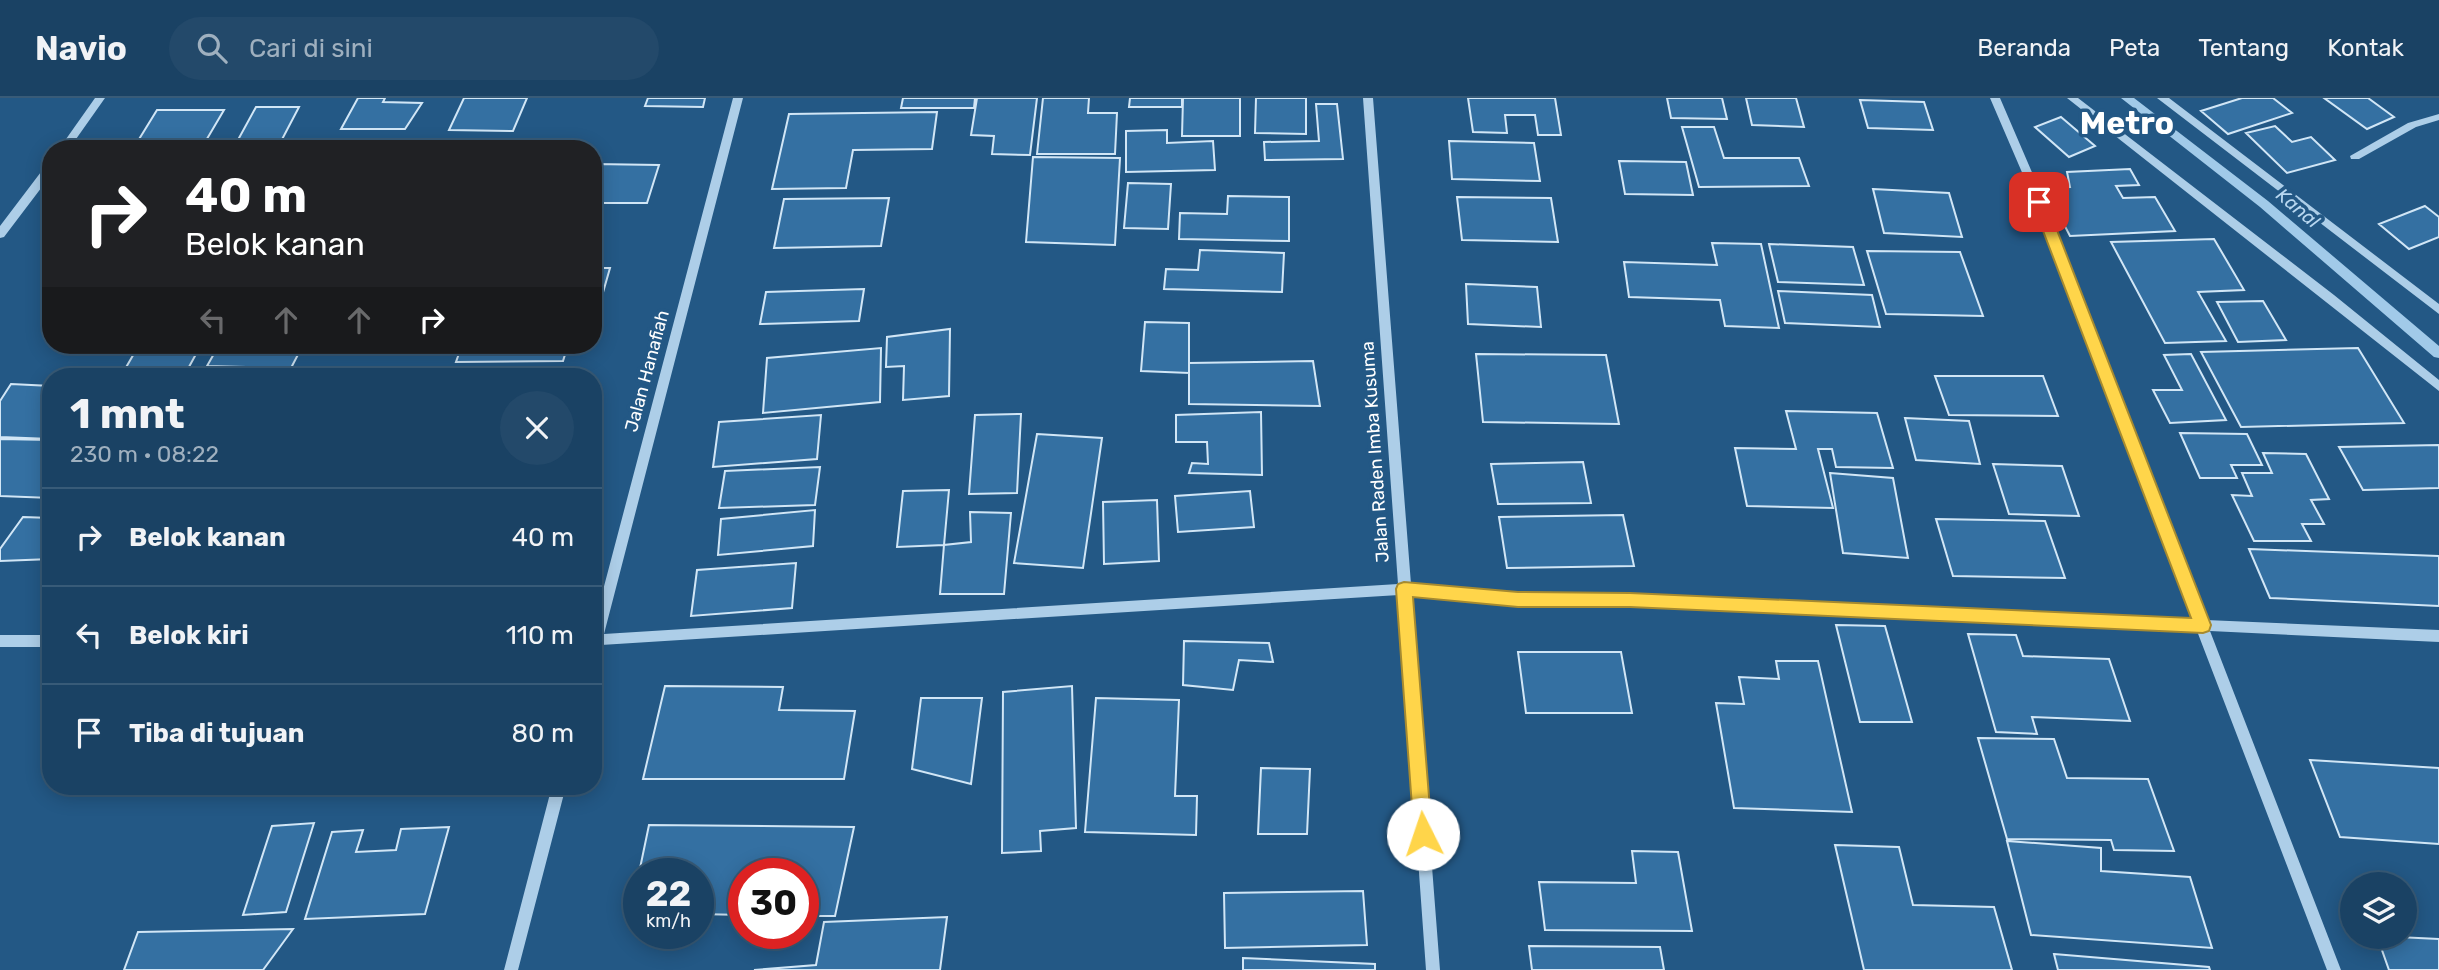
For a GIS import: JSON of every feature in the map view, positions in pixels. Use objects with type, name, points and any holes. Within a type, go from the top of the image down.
[{"type":"street","points":[[70,140],[100,98]]},
{"type":"street","name":"Jalan Hanafiah","points":[[602,614],[738,98]]},
{"type":"street","name":"Jalan Raden Imba Kusuma","points":[[1368,98],[1433,970]]},
{"type":"street","points":[[1995,98],[2029,177],[2334,970]]},
{"type":"street","points":[[2072,98],[2439,386]]},
{"type":"street","points":[[2162,98],[2439,310]]},
{"type":"street","points":[[2355,156],[2412,125],[2439,117]]},
{"type":"street","points":[[0,234],[42,179]]},
{"type":"street","points":[[602,643],[1404,589],[1518,600],[1630,600],[2439,636]]},
{"type":"street","points":[[0,641],[42,641]]},
{"type":"street","points":[[511,970],[557,795]]},
{"type":"building","points":[[358,98],[385,98],[383,102],[422,103],[405,129],[341,129]]},
{"type":"building","points":[[464,98],[527,98],[513,131],[449,130]]},
{"type":"building","points":[[648,98],[705,98],[703,107],[645,106]]},
{"type":"building","points":[[903,98],[975,98],[974,108],[901,108]]},
{"type":"building","points":[[977,98],[1037,98],[1030,155],[992,154],[994,136],[971,135]]},
{"type":"building","points":[[1043,98],[1089,98],[1088,113],[1117,113],[1115,154],[1037,154]]},
{"type":"building","points":[[1130,98],[1182,98],[1182,107],[1129,107]]},
{"type":"building","points":[[1183,98],[1240,98],[1240,136],[1182,136]]},
{"type":"building","points":[[1256,98],[1306,98],[1306,134],[1255,133]]},
{"type":"building","points":[[1468,98],[1555,98],[1561,135],[1538,135],[1535,115],[1505,115],[1507,133],[1473,132]]},
{"type":"building","points":[[1667,98],[1722,98],[1727,119],[1671,118]]},
{"type":"building","points":[[1746,98],[1796,98],[1804,127],[1752,125]]},
{"type":"building","points":[[2242,98],[2273,98],[2292,113],[2228,134],[2201,111]]},
{"type":"building","points":[[2324,98],[2368,98],[2394,117],[2367,129]]},
{"type":"building","points":[[1860,100],[1924,102],[1933,130],[1868,128]]},
{"type":"building","points":[[1316,104],[1337,104],[1343,159],[1265,160],[1264,142],[1319,141]]},
{"type":"building","points":[[256,107],[299,107],[282,140],[238,140]]},
{"type":"building","points":[[157,110],[224,110],[206,140],[139,140]]},
{"type":"building","points":[[937,112],[932,149],[853,150],[846,188],[772,189],[789,114]]},
{"type":"building","points":[[2061,117],[2095,146],[2069,157],[2035,127]]},
{"type":"building","points":[[2275,126],[2292,142],[2311,137],[2335,160],[2287,173],[2246,133]]},
{"type":"building","points":[[1682,127],[1714,127],[1724,158],[1799,158],[1809,186],[1699,187]]},
{"type":"building","points":[[1167,130],[1167,143],[1213,141],[1215,170],[1126,172],[1126,131]]},
{"type":"building","points":[[1449,141],[1534,143],[1540,181],[1452,179]]},
{"type":"building","points":[[1033,157],[1120,158],[1115,245],[1026,242]]},
{"type":"building","points":[[1619,161],[1686,162],[1693,195],[1625,194]]},
{"type":"building","points":[[602,164],[659,165],[647,203],[602,203]]},
{"type":"building","points":[[2130,169],[2139,185],[2116,186],[2123,198],[2155,197],[2175,231],[2070,236],[2045,188],[2070,187],[2067,172]]},
{"type":"building","points":[[1128,183],[1171,184],[1168,229],[1124,228]]},
{"type":"building","points":[[1873,189],[1949,193],[1962,237],[1884,233]]},
{"type":"building","points":[[1228,196],[1289,197],[1289,241],[1179,239],[1180,213],[1227,214]]},
{"type":"building","points":[[1457,197],[1551,198],[1558,242],[1462,240]]},
{"type":"building","points":[[889,198],[881,246],[774,248],[784,199]]},
{"type":"building","points":[[2425,206],[2439,217],[2439,237],[2409,249],[2379,224]]},
{"type":"building","points":[[2214,239],[2244,290],[2198,292],[2226,341],[2165,343],[2111,242]]},
{"type":"building","points":[[1712,243],[1761,244],[1779,328],[1725,326],[1720,300],[1629,297],[1624,262],[1717,265]]},
{"type":"building","points":[[1769,244],[1853,247],[1864,285],[1778,282]]},
{"type":"building","points":[[1200,250],[1284,253],[1282,292],[1164,289],[1166,269],[1198,270]]},
{"type":"building","points":[[1867,251],[1960,252],[1983,316],[1886,314]]},
{"type":"building","points":[[602,268],[610,268],[602,296]]},
{"type":"building","points":[[1466,284],[1537,287],[1541,327],[1468,324]]},
{"type":"building","points":[[864,289],[859,321],[760,324],[766,292]]},
{"type":"building","points":[[1778,291],[1872,295],[1880,327],[1785,323]]},
{"type":"building","points":[[2263,301],[2286,340],[2238,342],[2217,302]]},
{"type":"building","points":[[1145,322],[1189,323],[1189,373],[1141,371]]},
{"type":"building","points":[[950,329],[949,396],[903,400],[904,366],[886,367],[887,337]]},
{"type":"building","points":[[881,348],[880,402],[763,413],[767,358]]},
{"type":"building","points":[[2358,348],[2404,423],[2241,427],[2201,352]]},
{"type":"building","points":[[134,354],[196,354],[188,368],[126,368]]},
{"type":"building","points":[[214,354],[298,354],[291,368],[207,366]]},
{"type":"building","points":[[459,354],[565,354],[563,361],[456,362]]},
{"type":"building","points":[[1476,354],[1606,355],[1619,424],[1483,422]]},
{"type":"building","points":[[2191,354],[2226,420],[2170,423],[2153,390],[2182,390],[2164,355]]},
{"type":"building","points":[[1313,361],[1320,406],[1189,404],[1189,363]]},
{"type":"building","points":[[1935,376],[2043,376],[2058,416],[1949,415]]},
{"type":"building","points":[[11,384],[42,386],[42,439],[0,437],[0,401]]},
{"type":"building","points":[[1786,411],[1877,413],[1893,468],[1836,467],[1832,449],[1818,449],[1833,508],[1747,506],[1735,448],[1796,449]]},
{"type":"building","points":[[1261,412],[1262,475],[1189,473],[1192,463],[1208,464],[1207,442],[1176,442],[1176,415]]},
{"type":"building","points":[[1021,414],[1017,493],[969,494],[975,415]]},
{"type":"building","points":[[821,415],[817,459],[713,467],[719,422]]},
{"type":"building","points":[[1905,418],[1969,421],[1980,464],[1916,460]]},
{"type":"building","points":[[2180,433],[2247,434],[2262,465],[2231,465],[2237,478],[2200,478]]},
{"type":"building","points":[[1037,434],[1102,438],[1083,568],[1014,563]]},
{"type":"building","points":[[0,439],[42,440],[42,498],[0,496]]},
{"type":"building","points":[[2439,445],[2439,488],[2363,490],[2339,447]]},
{"type":"building","points":[[2263,453],[2306,454],[2329,499],[2311,500],[2324,524],[2302,524],[2311,541],[2254,541],[2232,495],[2252,496],[2242,473],[2272,473]]},
{"type":"building","points":[[1583,462],[1591,503],[1498,504],[1491,464]]},
{"type":"building","points":[[1993,464],[2062,466],[2079,516],[2009,514]]},
{"type":"building","points":[[820,467],[815,505],[719,508],[725,471]]},
{"type":"building","points":[[1830,473],[1893,478],[1908,558],[1843,553]]},
{"type":"building","points":[[949,490],[944,545],[897,547],[903,491]]},
{"type":"building","points":[[1250,491],[1254,527],[1178,532],[1175,496]]},
{"type":"building","points":[[1157,500],[1159,561],[1104,564],[1103,502]]},
{"type":"building","points":[[815,510],[813,546],[718,555],[721,519]]},
{"type":"building","points":[[970,512],[1011,513],[1004,594],[940,594],[944,545],[971,542]]},
{"type":"building","points":[[1623,515],[1634,566],[1507,568],[1499,517]]},
{"type":"building","points":[[23,517],[42,518],[42,559],[0,561],[0,549]]},
{"type":"building","points":[[1936,519],[2045,521],[2065,578],[1953,576]]},
{"type":"building","points":[[2249,549],[2439,556],[2439,606],[2270,598]]},
{"type":"building","points":[[796,563],[792,608],[691,616],[697,570]]},
{"type":"building","points":[[1836,625],[1885,626],[1912,722],[1860,722]]},
{"type":"building","points":[[1968,634],[2016,635],[2023,656],[2109,659],[2130,721],[2032,717],[2037,734],[1996,732]]},
{"type":"building","points":[[1184,641],[1269,643],[1273,662],[1239,660],[1233,690],[1183,685]]},
{"type":"building","points":[[1518,652],[1621,652],[1632,713],[1526,713]]},
{"type":"building","points":[[1776,661],[1818,661],[1852,812],[1734,808],[1716,703],[1744,704],[1739,677],[1779,679]]},
{"type":"building","points":[[665,686],[783,687],[779,710],[855,711],[844,779],[643,779]]},
{"type":"building","points":[[1072,686],[1076,828],[1040,831],[1041,851],[1002,853],[1003,692]]},
{"type":"building","points":[[921,698],[982,698],[971,784],[912,769]]},
{"type":"building","points":[[1096,698],[1179,700],[1175,796],[1197,796],[1196,835],[1085,832]]},
{"type":"building","points":[[1978,738],[2054,739],[2067,778],[2148,779],[2174,851],[2114,850],[2111,840],[2007,839]]},
{"type":"building","points":[[2310,760],[2439,768],[2439,844],[2340,837]]},
{"type":"building","points":[[1261,768],[1310,769],[1307,834],[1258,834]]},
{"type":"building","points":[[314,823],[286,912],[243,915],[272,826]]},
{"type":"building","points":[[649,825],[854,827],[835,916],[819,916],[819,858],[728,858],[728,915],[714,914],[714,858],[642,858]]},
{"type":"building","points":[[449,827],[425,914],[305,919],[332,832],[363,830],[356,852],[396,850],[401,829]]},
{"type":"building","points":[[2007,841],[2101,848],[2101,871],[2190,877],[2212,948],[2031,935]]},
{"type":"building","points":[[1835,845],[1899,847],[1913,905],[1994,907],[2012,970],[1864,970]]},
{"type":"building","points":[[1632,851],[1678,852],[1692,931],[1545,930],[1539,882],[1636,883]]},
{"type":"building","points":[[1363,891],[1367,945],[1225,948],[1224,893]]},
{"type":"building","points":[[947,917],[940,970],[754,970],[816,965],[824,922]]},
{"type":"building","points":[[293,929],[263,970],[124,970],[138,932]]},
{"type":"building","points":[[2417,938],[2439,939],[2439,970],[2389,970],[2382,949],[2417,949]]},
{"type":"building","points":[[1529,946],[1660,947],[1664,970],[1532,970]]},
{"type":"building","points":[[2054,954],[2209,967],[2210,970],[2058,970]]},
{"type":"building","points":[[1243,958],[1375,964],[1375,970],[1243,970]]},
{"type":"waterway","name":"Kanal","points":[[2127,98],[2264,204],[2439,353]]},
{"type":"district","name":"Metro","points":[[2127,123]]},
{"type":"route","points":[[1423,834],[1404,589],[1518,600],[1630,600],[2203,625],[2039,202]]}]
